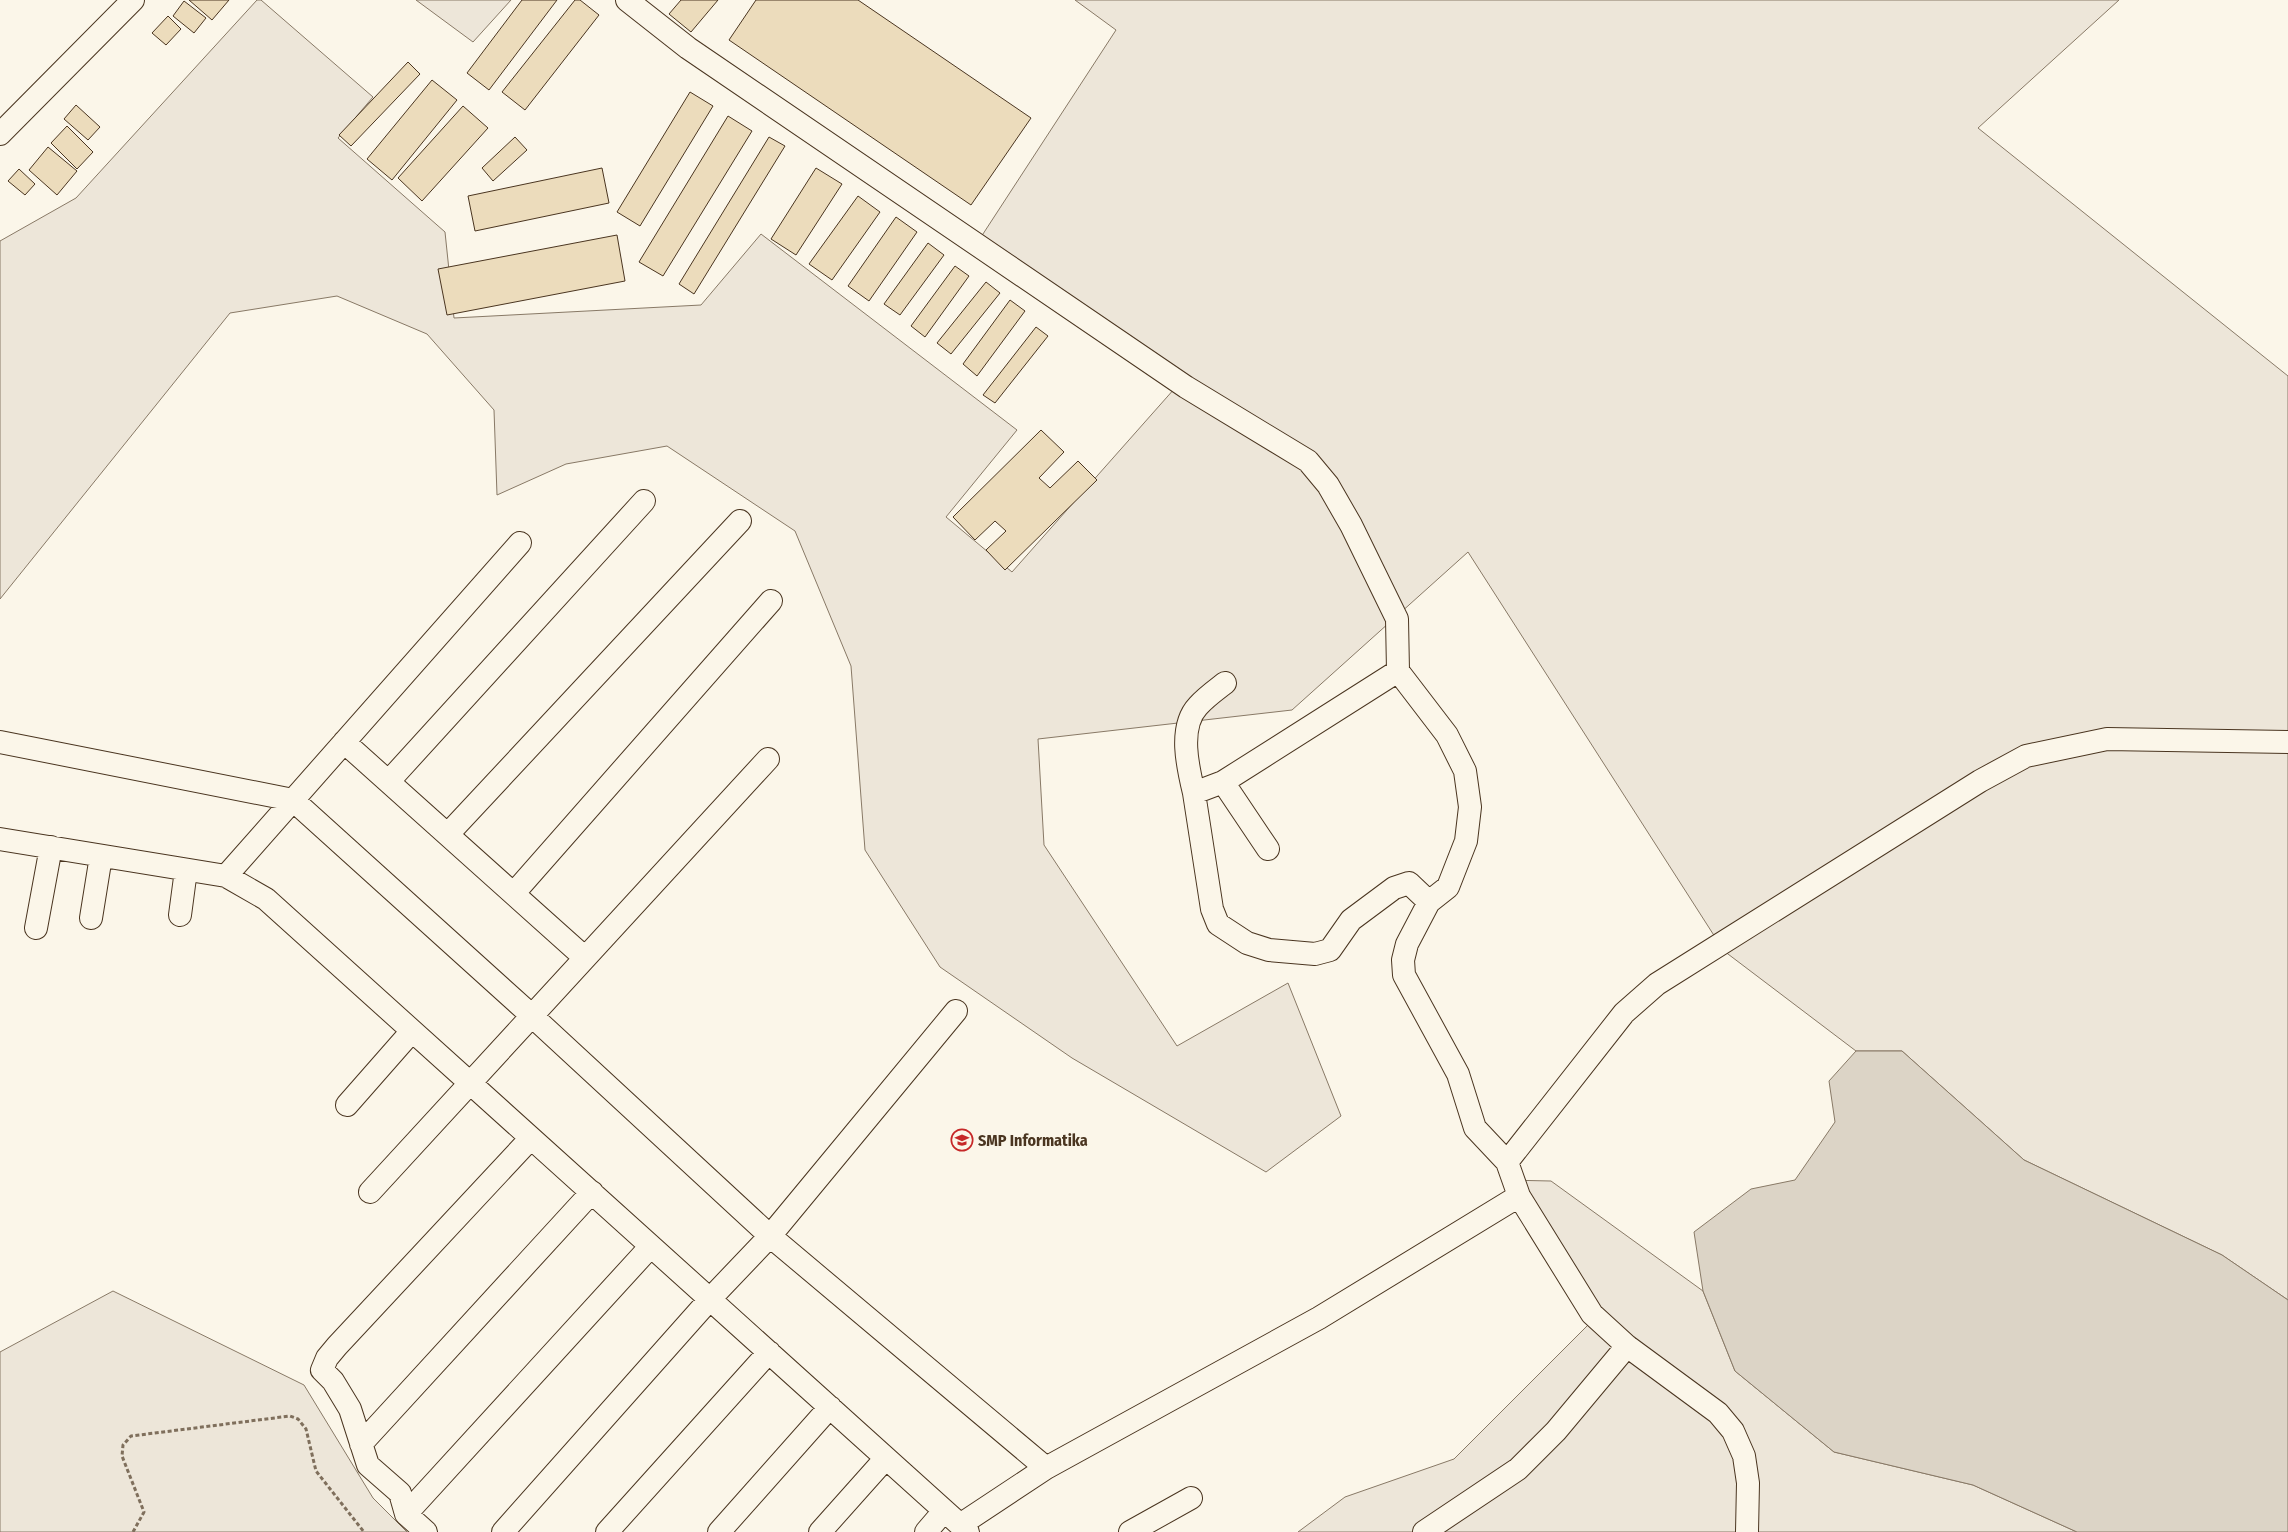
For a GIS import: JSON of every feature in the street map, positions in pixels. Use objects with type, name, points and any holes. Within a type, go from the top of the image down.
[{"type":"street","points":[[0,134],[132,0]]},
{"type":"street","points":[[627,0],[688,48],[1186,387],[1308,461],[1328,485],[1351,525],[1397,618],[1398,671],[1447,734],[1465,771],[1470,807],[1466,840],[1448,886],[1429,902],[1406,944],[1402,960],[1404,975],[1458,1074],[1476,1128],[1507,1162],[1520,1196],[1592,1314],[1627,1346],[1718,1413],[1732,1431],[1744,1456],[1748,1483],[1747,1532]]},
{"type":"street","points":[[389,781],[644,501]]},
{"type":"street","points":[[448,834],[740,521]]},
{"type":"street","points":[[226,876],[520,543]]},
{"type":"street","points":[[514,893],[771,601]]},
{"type":"street","points":[[1194,793],[1223,782],[1398,671]]},
{"type":"street","points":[[1225,683],[1197,707],[1191,718],[1185,743],[1212,909],[1218,924],[1247,943],[1269,950],[1315,954],[1330,950],[1351,920],[1394,888],[1409,884],[1429,902]]},
{"type":"street","points":[[1507,1162],[1624,1013],[1657,984],[1980,781],[2026,756],[2107,739],[2288,742]]},
{"type":"street","points":[[0,742],[293,800],[531,1015],[770,1236],[1046,1468]]},
{"type":"street","points":[[344,742],[584,957]]},
{"type":"street","points":[[370,1192],[768,758]]},
{"type":"street","points":[[1223,782],[1268,849]]},
{"type":"street","points":[[0,839],[226,876],[266,899],[958,1522]]},
{"type":"street","points":[[36,928],[51,847]]},
{"type":"street","points":[[91,918],[101,856]]},
{"type":"street","points":[[180,915],[186,870]]},
{"type":"street","points":[[503,1532],[710,1299],[770,1236],[956,1011]]},
{"type":"street","points":[[347,1104],[412,1031]]},
{"type":"street","points":[[426,1532],[406,1514],[400,1493],[368,1465],[350,1409],[332,1380],[322,1370],[328,1358],[532,1138]]},
{"type":"street","points":[[361,1444],[592,1192]]},
{"type":"street","points":[[926,1532],[958,1522],[1046,1468],[1319,1318],[1520,1196]]},
{"type":"street","points":[[406,1514],[651,1246]]},
{"type":"street","points":[[1424,1532],[1518,1469],[1556,1431],[1627,1346]]},
{"type":"street","points":[[607,1532],[769,1352]]},
{"type":"street","points":[[718,1532],[830,1407]]},
{"type":"street","points":[[820,1532],[886,1458]]},
{"type":"street","points":[[1137,1530],[1192,1498]]},
{"type":"path","points":[[132,1532],[144,1512],[122,1456],[123,1445],[131,1436],[290,1416],[298,1419],[306,1429],[316,1471],[364,1532]]},
{"type":"shaded area","points":[[257,0],[261,0],[373,97],[338,138],[445,232],[454,318],[701,305],[761,234],[1017,430],[946,517],[1012,572],[1183,379],[981,237],[1116,30],[1075,0],[2119,0],[1978,128],[2288,376],[2288,1300],[2222,1255],[2024,1160],[1902,1051],[1856,1051],[1724,951],[1468,552],[1292,710],[1038,739],[1044,845],[1177,1046],[1288,983],[1341,1116],[1266,1172],[1072,1058],[940,967],[865,850],[851,666],[795,531],[667,446],[566,464],[497,495],[494,410],[427,334],[337,296],[230,313],[0,599],[0,241],[76,198]]},
{"type":"shaded area","points":[[416,0],[511,0],[473,42]]},
{"type":"shaded area","points":[[1856,1051],[1902,1051],[2024,1160],[2222,1255],[2288,1300],[2288,1532],[2077,1532],[1973,1485],[1834,1452],[1735,1371],[1703,1291],[1694,1232],[1751,1189],[1795,1180],[1835,1122],[1829,1081]]},
{"type":"shaded area","points":[[1505,1180],[1551,1181],[1703,1291],[1735,1371],[1834,1452],[1973,1485],[2077,1532],[1298,1532],[1345,1497],[1454,1459],[1588,1325]]},
{"type":"shaded area","points":[[113,1291],[304,1385],[373,1498],[407,1532],[0,1532],[0,1352]]},
{"type":"building","points":[[189,0],[229,0],[212,20]]},
{"type":"building","points":[[522,0],[557,0],[489,90],[467,73]]},
{"type":"building","points":[[575,0],[580,0],[599,15],[525,110],[502,92]]},
{"type":"building","points":[[681,0],[718,0],[691,32],[669,14]]},
{"type":"building","points":[[756,0],[858,0],[1031,118],[971,205],[729,40]]},
{"type":"building","points":[[184,1],[206,18],[194,33],[173,16]]},
{"type":"building","points":[[168,16],[181,29],[166,45],[152,33]]},
{"type":"building","points":[[408,62],[420,74],[351,146],[339,135]]},
{"type":"building","points":[[432,80],[457,100],[392,180],[367,159]]},
{"type":"building","points":[[690,92],[713,106],[640,226],[617,212]]},
{"type":"building","points":[[76,105],[100,127],[88,140],[64,119]]},
{"type":"building","points":[[463,106],[488,128],[422,201],[398,178]]},
{"type":"building","points":[[728,116],[752,131],[663,276],[639,262]]},
{"type":"building","points":[[67,126],[93,152],[77,169],[51,143]]},
{"type":"building","points":[[515,137],[527,150],[493,181],[482,168]]},
{"type":"building","points":[[769,137],[785,146],[694,294],[679,284]]},
{"type":"building","points":[[48,147],[77,171],[57,195],[29,170]]},
{"type":"building","points":[[602,168],[609,203],[475,231],[468,196]]},
{"type":"building","points":[[816,168],[842,184],[796,255],[771,239]]},
{"type":"building","points":[[19,169],[35,184],[25,195],[8,181]]},
{"type":"building","points":[[858,196],[880,212],[832,280],[809,264]]},
{"type":"building","points":[[896,217],[917,232],[869,301],[848,286]]},
{"type":"building","points":[[617,235],[625,281],[447,315],[438,269]]},
{"type":"building","points":[[928,243],[944,255],[900,315],[884,304]]},
{"type":"building","points":[[955,266],[969,276],[925,337],[911,326]]},
{"type":"building","points":[[986,282],[1000,293],[951,354],[937,343]]},
{"type":"building","points":[[1010,300],[1025,311],[977,376],[963,364]]},
{"type":"building","points":[[1036,327],[1048,336],[995,403],[983,395]]},
{"type":"building","points":[[1041,430],[1064,452],[1039,478],[1050,488],[1078,461],[1097,480],[1005,570],[986,550],[1006,531],[995,521],[975,540],[953,517]]},
{"type":"place","name":"SMP Informatika","points":[[962,1140]]}]
